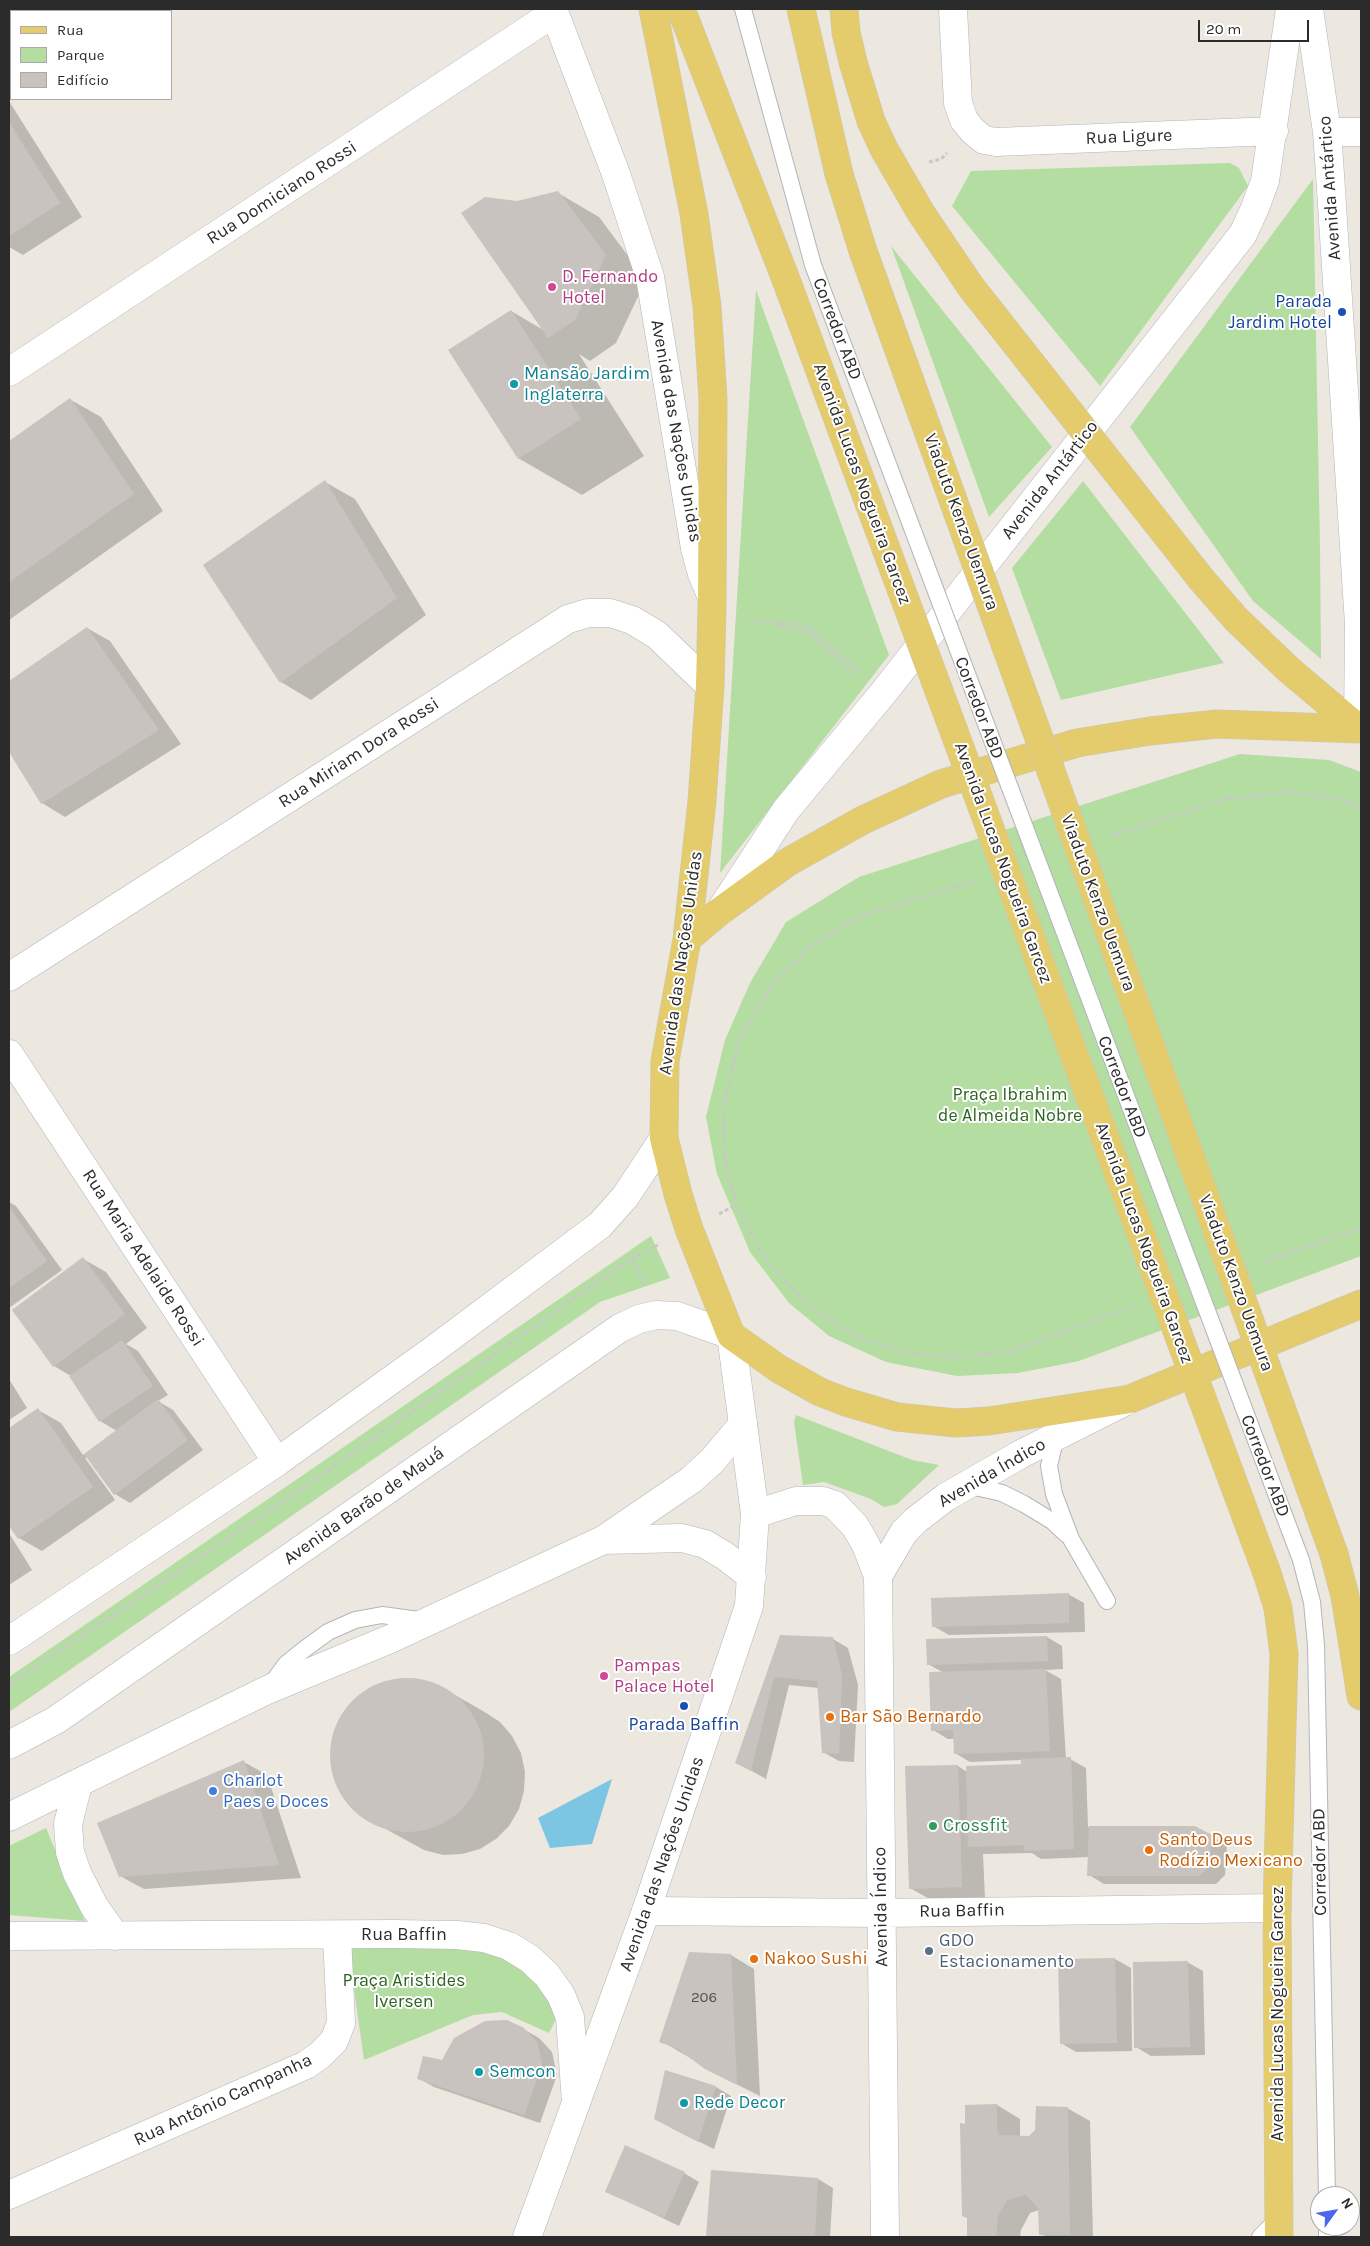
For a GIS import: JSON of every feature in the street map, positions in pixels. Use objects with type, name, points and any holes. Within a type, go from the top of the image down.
[{"type":"main road","name":"Avenida das Nações Unidas","points":[[652,9],[694,214],[707,306],[713,399],[710,686],[702,801],[687,939],[665,1061],[664,1138],[689,1229],[731,1335]]},
{"type":"main road","name":"Avenida Lucas Nogueira Garcez","points":[[681,9],[785,277],[1267,1573],[1278,1608],[1284,1654],[1277,1908],[1279,2228]]},
{"type":"main road","name":"Viaduto Kenzo Uemura","points":[[801,9],[840,174],[862,251],[1334,1554],[1345,1596],[1361,1696]]},
{"type":"main road","points":[[844,9],[846,32],[853,62],[871,120],[884,149],[921,212],[972,287],[1202,580],[1236,619],[1288,669],[1360,728]]},
{"type":"main road","points":[[687,939],[719,912],[788,862],[863,820],[941,784],[1076,743],[1150,730],[1216,724],[1360,728]]},
{"type":"main road","points":[[731,1335],[779,1368],[820,1392],[869,1410],[896,1417],[956,1423],[989,1421],[1130,1399],[1361,1304]]},
{"type":"street","name":"Rua Ligure","points":[[953,9],[958,103],[964,120],[984,140],[996,142],[1274,131]]},
{"type":"street","name":"Avenida Antártico","points":[[719,912],[786,810],[881,696],[1243,234],[1255,208],[1264,181],[1274,131],[1290,9]]},
{"type":"street","name":"Avenida Antártico","points":[[1309,9],[1327,132],[1358,617],[1360,728]]},
{"type":"street","name":"Avenida das Nações Unidas","points":[[553,11],[616,174],[650,277],[696,548],[702,574],[712,599]]},
{"type":"street","name":"Rua Domiciano Rossi","points":[[9,372],[553,11]]},
{"type":"street","points":[[1327,132],[1361,132]]},
{"type":"street","name":"Rua Miriam Dora Rossi","points":[[9,977],[568,619],[588,613],[610,613],[632,620],[657,635],[710,686]]},
{"type":"street","name":"Rua Maria Adelaide Rossi","points":[[9,1054],[277,1462]]},
{"type":"street","points":[[9,1641],[277,1462],[433,1350],[600,1225],[625,1197],[664,1138]]},
{"type":"street","name":"Avenida Barão de Mauá","points":[[9,1745],[56,1720],[620,1328],[639,1319],[656,1315],[670,1316],[731,1335]]},
{"type":"street","name":"Avenida das Nações Unidas","points":[[528,2237],[646,1911],[749,1606],[755,1514],[731,1335]]},
{"type":"street","name":"Avenida Índico","points":[[878,1576],[904,1532],[916,1520],[966,1485],[1056,1436],[1130,1399]]},
{"type":"street","points":[[9,1817],[267,1690],[428,1621],[603,1540],[691,1480],[712,1461],[743,1424]]},
{"type":"street","name":"Avenida Índico","points":[[755,1514],[796,1501],[823,1501],[835,1505],[855,1526],[866,1545],[878,1576],[885,2237]]},
{"type":"street","points":[[603,1540],[682,1538],[705,1544],[752,1577]]},
{"type":"street","points":[[78,1784],[68,1824],[70,1852],[77,1874],[94,1906],[115,1936]]},
{"type":"street","name":"Rua Baffin","points":[[646,1911],[881,1913],[1277,1908]]},
{"type":"street","name":"Rua Antônio Campanha","points":[[9,2195],[306,2065],[320,2055],[334,2041],[341,2023],[342,2002],[337,1935]]},
{"type":"street","name":"Rua Baffin","points":[[9,1936],[448,1935],[475,1937],[509,1946],[530,1959],[547,1974],[561,1995],[570,2018],[576,2103]]},
{"type":"lane","name":"Corredor ABD","points":[[743,9],[813,265],[1301,1560],[1312,1602],[1316,1645],[1327,2186]]},
{"type":"lane","points":[[1056,1436],[1049,1466],[1054,1494],[1070,1539],[1107,1601]]},
{"type":"lane","points":[[966,1485],[1002,1493],[1024,1504],[1052,1521],[1070,1539]]},
{"type":"lane","points":[[1260,2237],[1279,2228]]},
{"type":"path","points":[[926,162],[941,159],[948,153],[956,155]]},
{"type":"path","points":[[750,620],[807,625],[881,696],[808,633],[750,620]]},
{"type":"path","points":[[1104,838],[1225,799],[1289,792],[1339,799],[1361,808]]},
{"type":"path","points":[[975,880],[858,918],[812,945],[770,988],[740,1040],[724,1106],[725,1161],[736,1205],[768,1263],[814,1310],[859,1337],[908,1353],[959,1358],[1011,1351],[1143,1303]]},
{"type":"path","points":[[1255,1265],[1361,1228]]},
{"type":"path","points":[[9,1685],[292,1496],[632,1258],[689,1229]]},
{"type":"green space","points":[[1230,163],[1239,168],[1248,186],[1100,386],[952,206],[971,171]]},
{"type":"green space","points":[[1313,179],[1321,659],[1253,601],[1130,427]]},
{"type":"green space","points":[[891,246],[1052,447],[989,517]]},
{"type":"green space","points":[[756,290],[889,655],[720,873]]},
{"type":"green space","points":[[1083,481],[1224,663],[1061,700],[1012,568]]},
{"type":"green space","name":"Praça Ibrahim de Almeida Nobre","points":[[1240,754],[1329,760],[1361,772],[1361,1256],[1079,1361],[1018,1373],[957,1376],[886,1362],[829,1336],[789,1303],[750,1252],[717,1174],[706,1117],[725,1040],[750,983],[786,922],[859,877]]},
{"type":"green space","points":[[651,1236],[670,1278],[600,1302],[9,1712],[9,1677]]},
{"type":"green space","points":[[796,1415],[912,1460],[939,1465],[897,1504],[884,1507],[871,1499],[824,1482],[803,1485],[794,1422]]},
{"type":"green space","points":[[46,1828],[85,1921],[9,1915],[9,1846]]},
{"type":"green space","name":"Praça Aristides Iversen","points":[[347,1940],[502,1952],[546,1989],[557,2017],[549,2033],[502,2012],[473,2015],[364,2060]]},
{"type":"water","points":[[612,1779],[592,1844],[550,1848],[538,1818]]},
{"type":"building","points":[[9,122],[60,203],[9,236]]},
{"type":"building","name":"D. Fernando Hotel","points":[[558,191],[606,255],[575,320],[548,338],[461,213],[485,197],[517,201]]},
{"type":"building","name":"Mansão Jardim Inglaterra","points":[[511,310],[581,419],[518,459],[448,350]]},
{"type":"building","points":[[70,398],[134,494],[9,582],[9,441]]},
{"type":"building","points":[[325,480],[397,598],[280,683],[203,565]]},
{"type":"building","points":[[87,627],[159,730],[41,804],[9,752],[9,681]]},
{"type":"building","points":[[9,1207],[47,1261],[9,1288]]},
{"type":"building","points":[[83,1257],[125,1314],[53,1367],[12,1310]]},
{"type":"building","points":[[122,1340],[153,1386],[99,1422],[69,1376]]},
{"type":"building","points":[[158,1399],[188,1440],[114,1495],[84,1454]]},
{"type":"building","points":[[38,1408],[93,1487],[18,1539],[9,1526],[9,1428]]},
{"type":"building","points":[[1069,1593],[1069,1623],[932,1627],[931,1598]]},
{"type":"building","name":"Bar São Bernardo","points":[[780,1635],[833,1637],[842,1676],[839,1754],[822,1753],[817,1681],[774,1677],[751,1771],[735,1763]]},
{"type":"building","points":[[1047,1636],[1048,1661],[927,1665],[926,1639]]},
{"type":"building","points":[[1046,1669],[1050,1751],[954,1754],[953,1730],[931,1731],[929,1672]]},
{"type":"building","points":[[407,1678],[436,1684],[450,1691],[461,1701],[471,1712],[478,1726],[484,1755],[478,1784],[471,1798],[461,1809],[450,1819],[436,1826],[407,1832],[378,1826],[364,1819],[353,1809],[343,1798],[336,1784],[330,1755],[336,1726],[343,1712],[353,1701],[364,1691],[378,1684]]},
{"type":"building","points":[[1071,1757],[1074,1849],[1024,1851],[1024,1845],[968,1847],[966,1766],[1021,1764],[1021,1759]]},
{"type":"building","name":"Charlot Paes e Doces","points":[[244,1760],[279,1865],[119,1877],[97,1823]]},
{"type":"building","name":"Crossfit","points":[[958,1765],[962,1887],[909,1889],[905,1766]]},
{"type":"building","name":"Santo Deus Rodízio Mexicano","points":[[1089,1826],[1195,1826],[1212,1835],[1209,1866],[1200,1876],[1087,1876]]},
{"type":"building","points":[[689,1952],[731,1954],[737,2085],[705,2069],[678,2049],[659,2042]]},
{"type":"building","points":[[1115,1958],[1117,2043],[1060,2044],[1058,1959]]},
{"type":"building","points":[[1188,1961],[1190,2047],[1134,2048],[1133,1962]]},
{"type":"building","name":"Semcon","points":[[507,2020],[524,2028],[537,2042],[542,2065],[524,2115],[417,2079],[423,2056],[442,2060],[454,2038],[485,2021]]},
{"type":"building","name":"Rede Decor","points":[[665,2070],[716,2086],[698,2142],[654,2119]]},
{"type":"building","points":[[997,2104],[997,2129],[999,2135],[1029,2136],[1035,2130],[1036,2106],[1068,2107],[1070,2235],[1039,2235],[1038,2208],[1026,2195],[1007,2200],[998,2216],[996,2237],[967,2237],[967,2218],[962,2216],[960,2123],[965,2124],[965,2105]]},
{"type":"building","points":[[625,2145],[685,2172],[664,2218],[605,2192]]},
{"type":"building","points":[[711,2170],[818,2178],[815,2237],[706,2237]]},
{"type":"place","name":"D. Fernando Hotel","points":[[552,287]]},
{"type":"place","name":"Parada Jardim Hotel","points":[[1342,312]]},
{"type":"place","name":"Mansão Jardim Inglaterra","points":[[514,384]]},
{"type":"place","name":"Pampas Palace Hotel","points":[[604,1676]]},
{"type":"place","name":"Parada Baffin","points":[[684,1706]]},
{"type":"place","name":"Bar São Bernardo","points":[[830,1717]]},
{"type":"place","name":"Charlot Paes e Doces","points":[[213,1791]]},
{"type":"place","name":"Crossfit","points":[[933,1826]]},
{"type":"place","name":"Santo Deus Rodízio Mexicano","points":[[1149,1850]]},
{"type":"place","name":"GDO Estacionamento","points":[[929,1951]]},
{"type":"place","name":"Nakoo Sushi","points":[[754,1959]]},
{"type":"place","name":"Semcon","points":[[479,2072]]},
{"type":"place","name":"Rede Decor","points":[[684,2103]]}]
